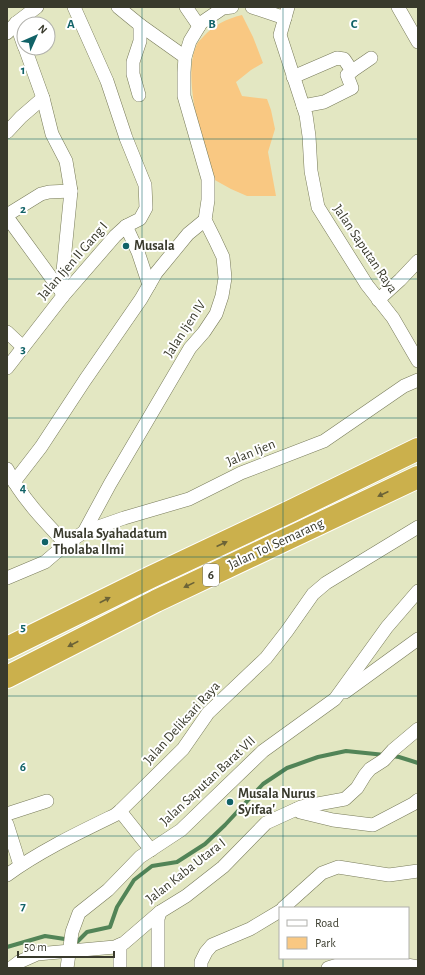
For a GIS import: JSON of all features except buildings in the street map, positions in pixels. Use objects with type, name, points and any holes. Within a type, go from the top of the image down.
[{"type":"highway","name":"Jalan Tol Semarang","points":[[7,648],[151,577],[291,512],[418,449]]},
{"type":"highway","name":"Jalan Tol Semarang","points":[[7,677],[156,601],[418,477]]},
{"type":"street","points":[[25,16],[37,7]]},
{"type":"street","points":[[74,7],[107,82],[126,138],[145,185],[146,208],[140,219],[126,226]]},
{"type":"street","points":[[118,7],[140,25],[185,57]]},
{"type":"street","points":[[186,7],[199,26]]},
{"type":"street","points":[[14,482],[42,447],[156,273],[188,234],[204,220],[208,200],[208,179],[184,96],[185,57],[190,41],[201,23],[224,8],[232,7]]},
{"type":"street","points":[[252,7],[287,12]]},
{"type":"street","points":[[398,7],[417,38]]},
{"type":"street","name":"Jalan Saputan Raya","points":[[287,12],[280,35],[306,116],[311,171],[318,207],[367,285],[393,318],[418,361]]},
{"type":"street","points":[[7,33],[16,23]]},
{"type":"street","points":[[140,25],[140,41],[134,62],[133,74],[140,95]]},
{"type":"street","points":[[27,56],[43,98],[52,134],[66,161],[71,191],[62,294]]},
{"type":"street","points":[[293,77],[337,58],[344,59],[352,71]]},
{"type":"street","points":[[303,106],[324,102],[352,88],[347,75],[371,58]]},
{"type":"street","points":[[7,132],[21,117],[43,98]]},
{"type":"street","points":[[62,294],[7,216],[41,194],[48,192],[71,191]]},
{"type":"street","name":"Jalan Ijen IV","points":[[66,544],[84,532],[110,484],[186,355],[216,314],[222,296],[225,278],[223,257],[204,220]]},
{"type":"street","name":"Jalan Ijen II Gang I","points":[[7,368],[62,294],[126,226],[138,252],[149,285]]},
{"type":"street","points":[[378,300],[418,261]]},
{"type":"street","points":[[7,332],[23,347]]},
{"type":"street","name":"Jalan Ijen","points":[[84,532],[124,518],[189,499],[240,473],[324,441],[404,386],[418,380]]},
{"type":"street","points":[[7,469],[14,482],[49,526],[66,544],[46,562],[7,578]]},
{"type":"street","name":"Jalan Deliksari Raya","points":[[7,875],[20,865],[69,837],[115,815],[120,811],[183,749],[208,713],[266,658],[313,594],[326,583],[418,527]]},
{"type":"street","name":"Jalan Saputan Barat VII","points":[[335,699],[387,627],[418,591]]},
{"type":"street","name":"Jalan Saputan Barat VII","points":[[67,968],[72,932],[79,913],[108,890],[140,857],[181,830],[263,751],[418,639]]},
{"type":"street","name":"Jalan Kaba Utara I","points":[[120,945],[160,912],[186,896],[223,867],[266,823],[301,807],[345,799],[357,788],[368,772],[384,760],[393,750],[418,729]]},
{"type":"street","points":[[297,809],[300,812],[333,820],[373,824],[418,800]]},
{"type":"street","points":[[7,814],[47,801]]},
{"type":"street","points":[[120,811],[151,850]]},
{"type":"street","points":[[7,824],[20,865]]},
{"type":"street","points":[[284,907],[322,873],[338,867],[389,875],[418,871]]},
{"type":"street","points":[[158,968],[158,919],[160,912]]},
{"type":"street","points":[[201,968],[206,952],[212,945],[250,929],[279,912]]},
{"type":"street","points":[[12,968],[19,962],[37,954],[120,945],[120,968]]},
{"type":"street","points":[[328,968],[344,963],[364,965],[383,961],[418,967]]},
{"type":"green space","points":[[242,15],[253,37],[263,63],[236,82],[242,96],[267,99],[271,110],[275,129],[268,152],[276,196],[247,196],[213,179],[195,111],[191,74],[197,44],[216,26],[231,18]]},
{"type":"waterway","points":[[7,947],[45,936],[78,941],[87,932],[110,927],[117,907],[134,880],[152,866],[177,862],[205,844],[263,784],[287,768],[318,757],[346,751],[385,755]]},
{"type":"waterway","points":[[392,756],[418,763]]},
{"type":"place","name":"Musala","points":[[126,246]]},
{"type":"place","name":"Musala Syahadatum Tholaba Ilmi","points":[[45,542]]},
{"type":"place","name":"Musala Nurus Syifaa'","points":[[230,802]]}]
